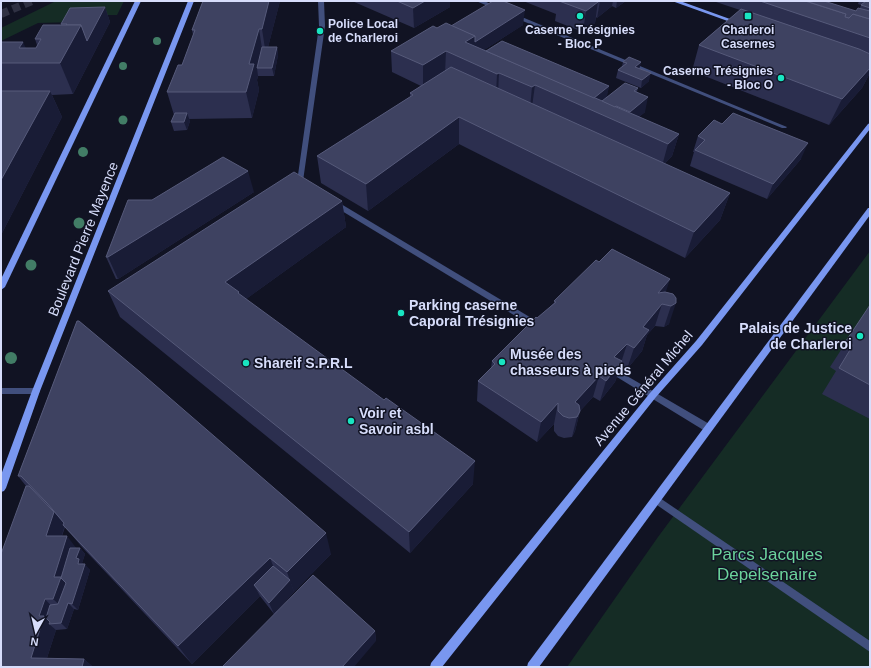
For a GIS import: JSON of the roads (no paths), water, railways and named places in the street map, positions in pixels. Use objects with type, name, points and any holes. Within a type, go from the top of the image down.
[{"type":"street","points":[[1,287],[138,1]]},
{"type":"street","name":"Boulevard Pierre Mayence","points":[[1,488],[36,391],[191,1]]},
{"type":"street","points":[[675,1],[742,25]]},
{"type":"street","name":"Avenue Général Michel","points":[[435,667],[653,395],[699,343],[870,125]]},
{"type":"street","points":[[532,667],[870,210]]},
{"type":"lane","points":[[313,190],[300,182],[322,26],[321,1]]},
{"type":"lane","points":[[479,1],[501,10]]},
{"type":"lane","points":[[508,13],[784,127]]},
{"type":"lane","points":[[326,198],[540,327]]},
{"type":"lane","points":[[614,372],[708,428]]},
{"type":"lane","points":[[1,391],[36,391]]},
{"type":"lane","points":[[657,500],[870,646]]},
{"type":"tunnel","points":[[1,14],[32,1]]},
{"type":"place","name":"Caserne Trésignies - Bloc P","points":[[580,16]]},
{"type":"place","name":"Charleroi Casernes","points":[[748,16]]},
{"type":"place","name":"Police Local de Charleroi","points":[[320,31]]},
{"type":"place","name":"Caserne Trésignies - Bloc O","points":[[781,78]]},
{"type":"place","name":"Parking caserne Caporal Trésignies","points":[[401,313]]},
{"type":"place","name":"Palais de Justice de Charleroi","points":[[860,336]]},
{"type":"place","name":"Musée des chasseurs à pieds","points":[[502,362]]},
{"type":"place","name":"Shareif S.P.R.L","points":[[246,363]]},
{"type":"place","name":"Voir et Savoir asbl","points":[[351,421]]},
{"type":"park label","name":"Parcs Jacques Depelsenaire","points":[[767,564]]}]
